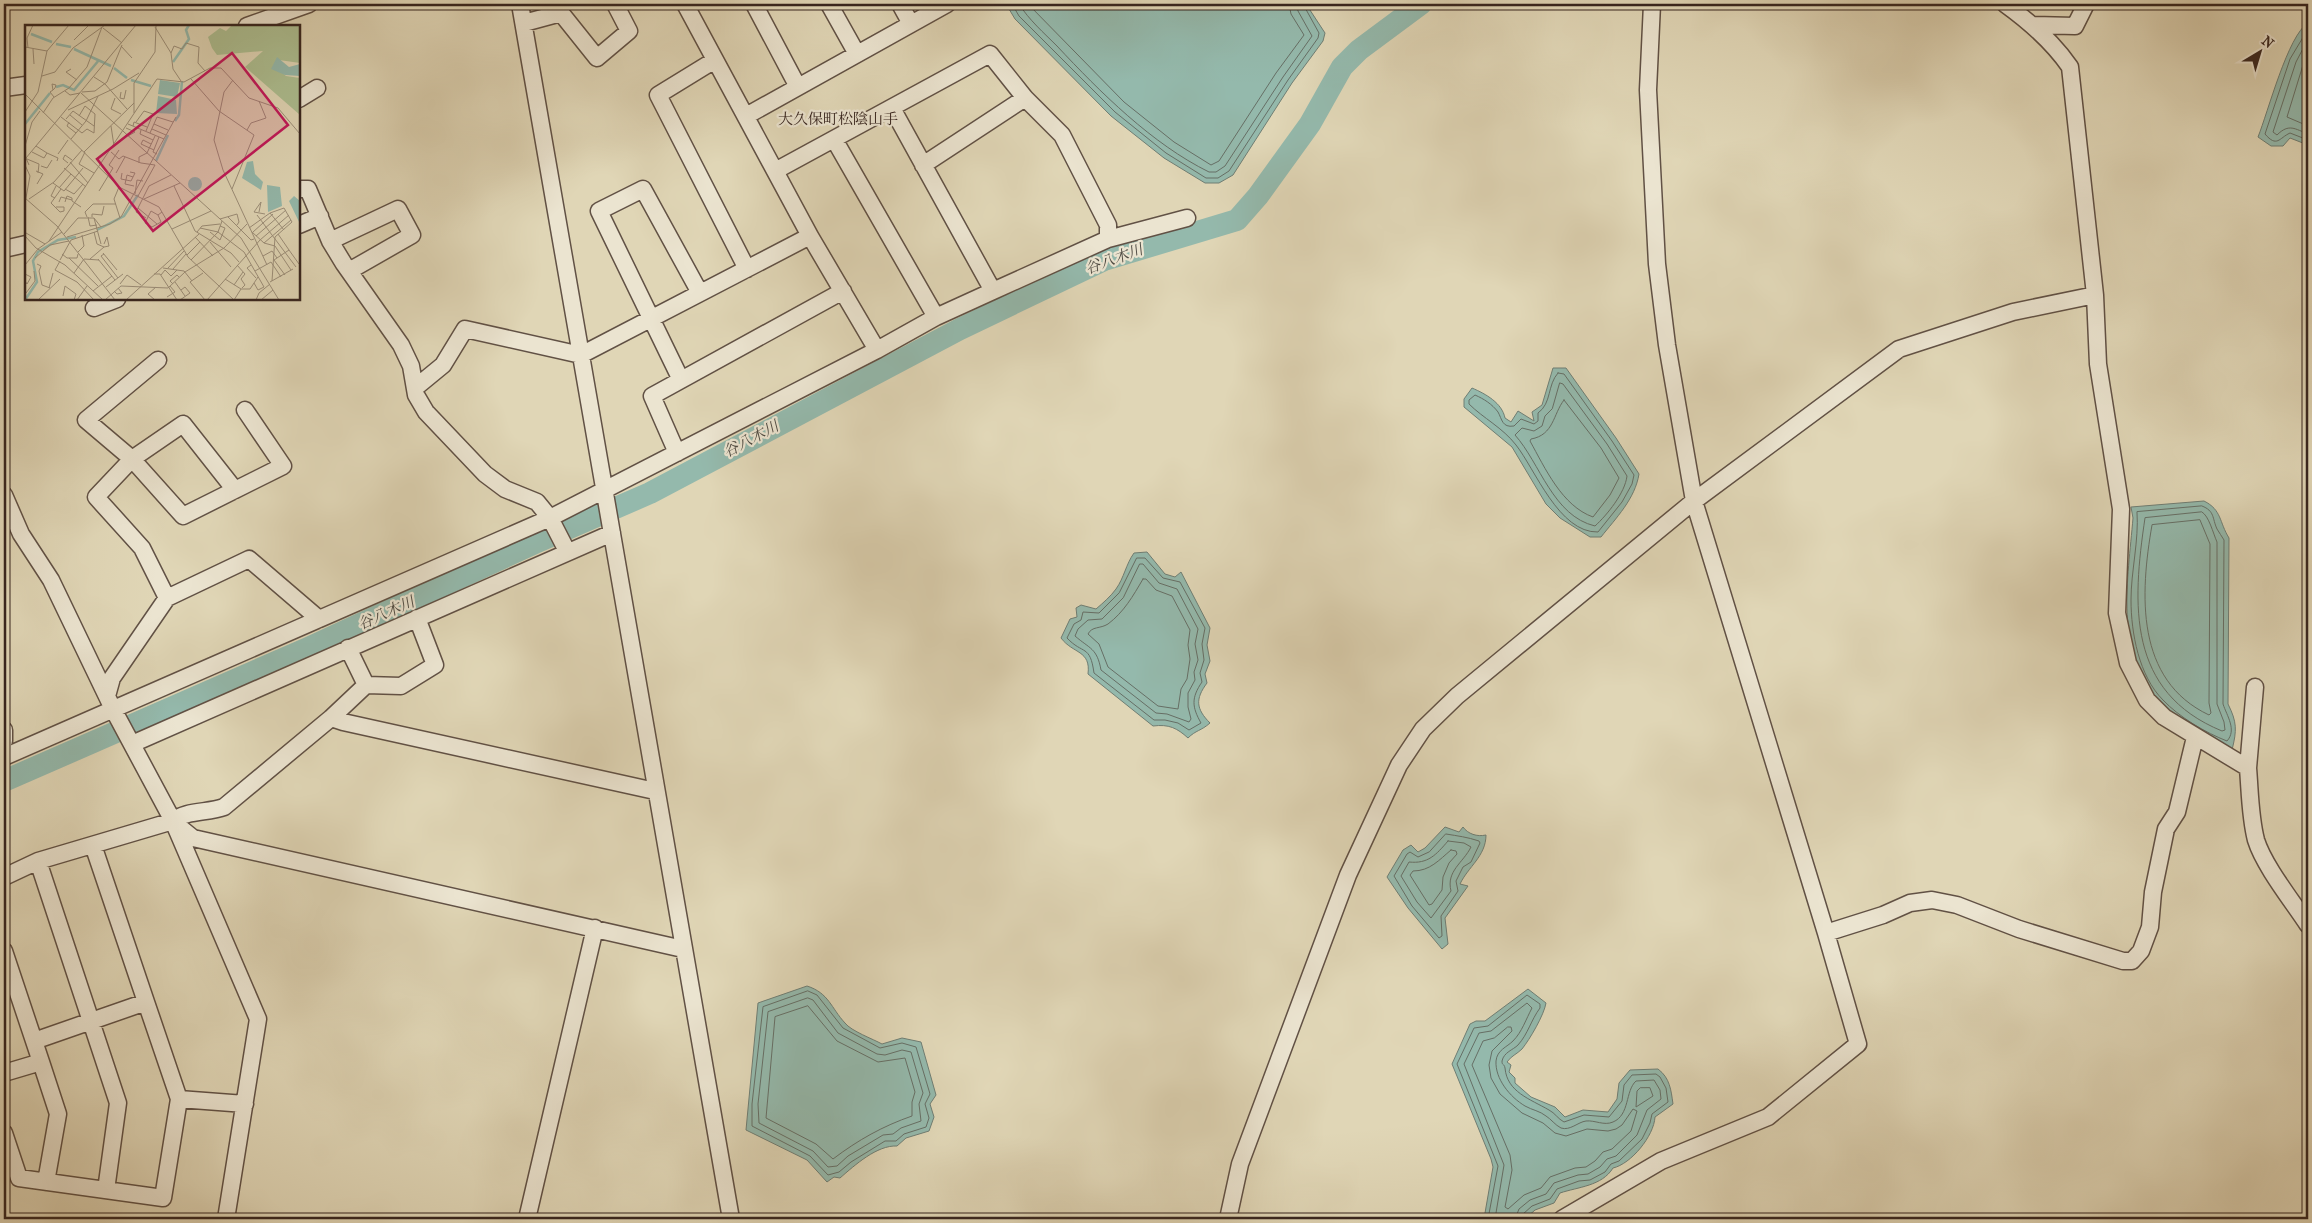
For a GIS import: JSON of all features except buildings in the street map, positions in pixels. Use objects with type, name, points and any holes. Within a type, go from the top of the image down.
[{"type":"street","points":[[249,25],[292,7],[309,4]]},
{"type":"street","points":[[520,4],[730,1219]]},
{"type":"street","points":[[524,24],[561,12],[597,58],[629,31],[615,4]]},
{"type":"street","points":[[685,4],[810,236],[878,350]]},
{"type":"street","points":[[754,4],[798,87]]},
{"type":"street","points":[[829,4],[857,54]]},
{"type":"street","points":[[900,4],[911,24]]},
{"type":"street","points":[[746,116],[947,4]]},
{"type":"street","points":[[1562,1219],[1661,1161],[1768,1117],[1858,1044],[1694,501],[1667,345],[1657,264],[1648,99],[1652,4]]},
{"type":"street","points":[[2005,4],[2034,25],[2059,51],[2070,67],[2095,295],[2098,364],[2121,509],[2117,613],[2128,663],[2147,700],[2164,716],[2195,737],[2248,768]]},
{"type":"street","points":[[2034,25],[2075,26],[2086,4]]},
{"type":"street","points":[[775,171],[990,54],[1025,98],[1062,135],[1108,225],[1108,239]]},
{"type":"street","points":[[715,60],[658,95],[747,269]]},
{"type":"street","points":[[4,88],[25,85]]},
{"type":"street","points":[[300,98],[316,88]]},
{"type":"street","points":[[923,165],[1025,98]]},
{"type":"street","points":[[892,108],[993,291]]},
{"type":"street","points":[[834,139],[936,317]]},
{"type":"street","points":[[300,189],[308,189],[330,241],[401,345],[411,366],[416,395],[426,412],[485,474],[505,489],[538,502],[550,518],[567,551]]},
{"type":"street","points":[[681,380],[598,210],[643,189],[700,293]]},
{"type":"street","points":[[330,241],[398,209],[412,236],[349,271]]},
{"type":"street","points":[[300,225],[320,216]]},
{"type":"street","points":[[4,757],[110,702],[319,619],[550,518],[878,350],[936,317],[993,291],[1108,239],[1187,218]]},
{"type":"street","points":[[415,388],[443,365],[465,329],[581,355],[810,236]]},
{"type":"street","points":[[4,249],[25,244]]},
{"type":"street","points":[[677,453],[652,396],[842,291]]},
{"type":"street","points":[[1228,1219],[1240,1164],[1348,875],[1399,765],[1423,729],[1457,696],[1694,501],[1899,349],[2013,312],[2095,295]]},
{"type":"street","points":[[94,308],[114,300]]},
{"type":"street","points":[[158,360],[86,420],[132,459],[183,516],[283,466],[245,410]]},
{"type":"street","points":[[167,598],[142,548],[96,497],[132,459],[183,424],[235,490]]},
{"type":"street","points":[[4,496],[21,534],[51,580],[110,702],[173,821],[258,1020],[226,1219]]},
{"type":"street","points":[[132,744],[567,551],[612,533]]},
{"type":"street","points":[[110,702],[112,678],[167,598],[249,559],[319,619]]},
{"type":"street","points":[[4,877],[38,861],[173,821],[180,815],[211,812],[224,806],[330,718],[366,685],[401,686],[435,665],[417,618]]},
{"type":"street","points":[[348,648],[366,685]]},
{"type":"street","points":[[2255,687],[2248,768],[2251,814],[2257,842],[2271,869],[2308,925]]},
{"type":"street","points":[[330,718],[655,791]]},
{"type":"street","points":[[4,730],[4,740]]},
{"type":"street","points":[[1826,933],[1882,915],[1910,903],[1932,900],[1958,905],[2019,929],[2123,961],[2132,961],[2141,951],[2150,927],[2153,892],[2166,829],[2176,812],[2195,737]]},
{"type":"street","points":[[173,821],[193,838],[683,949]]},
{"type":"street","points":[[4,1133],[18,1178],[163,1198],[179,1099],[93,845]]},
{"type":"street","points":[[38,861],[118,1103],[106,1190]]},
{"type":"street","points":[[527,1219],[594,928]]},
{"type":"street","points":[[4,951],[58,1114],[46,1182]]},
{"type":"street","points":[[34,1042],[146,1002]]},
{"type":"street","points":[[4,1073],[41,1062]]},
{"type":"street","points":[[179,1099],[245,1104]]},
{"type":"water","points":[[1006,4],[1306,4],[1325,33],[1323,41],[1292,83],[1233,175],[1219,183],[1205,183],[1164,158],[1111,116],[1015,19]]},
{"type":"water","points":[[2308,23],[2308,145],[2290,138],[2283,146],[2271,146],[2258,137],[2279,75],[2293,42]]},
{"type":"water","points":[[1553,368],[1566,368],[1639,474],[1629,500],[1601,537],[1590,537],[1560,518],[1546,504],[1512,447],[1464,407],[1464,399],[1472,388],[1497,403],[1505,418],[1511,422],[1518,411],[1534,421],[1532,412],[1542,405]]},
{"type":"water","points":[[2204,501],[2217,512],[2229,538],[2228,704],[2235,726],[2232,750],[2183,722],[2159,703],[2145,683],[2135,661],[2127,614],[2133,518],[2131,507]]},
{"type":"water","points":[[1147,552],[1165,574],[1175,577],[1181,572],[1210,628],[1207,645],[1210,661],[1205,674],[1207,683],[1200,694],[1199,704],[1202,713],[1210,723],[1188,738],[1172,728],[1153,726],[1088,674],[1087,661],[1084,656],[1061,638],[1070,619],[1077,617],[1076,608],[1081,605],[1096,609],[1116,589],[1134,553]]},
{"type":"water","points":[[1445,827],[1459,832],[1463,827],[1473,834],[1479,836],[1486,835],[1480,855],[1460,884],[1468,886],[1445,918],[1448,944],[1442,949],[1408,908],[1387,877],[1403,850],[1411,845],[1418,852],[1425,848]]},
{"type":"water","points":[[807,986],[825,997],[848,1026],[862,1035],[882,1044],[902,1038],[921,1042],[936,1095],[930,1104],[934,1117],[929,1131],[906,1138],[897,1146],[874,1152],[840,1178],[834,1177],[827,1182],[807,1160],[746,1130],[758,1003]]},
{"type":"water","points":[[1528,989],[1546,1003],[1545,1008],[1525,1045],[1507,1062],[1511,1065],[1509,1072],[1515,1078],[1515,1083],[1531,1097],[1555,1107],[1565,1117],[1583,1110],[1608,1112],[1617,1099],[1619,1083],[1630,1070],[1658,1069],[1665,1076],[1671,1089],[1673,1104],[1655,1117],[1651,1132],[1634,1155],[1613,1168],[1603,1179],[1560,1193],[1554,1203],[1535,1210],[1526,1218],[1482,1219],[1485,1213],[1493,1167],[1452,1064],[1470,1024],[1476,1021],[1485,1021]]},
{"type":"waterway","name":"谷八木川","points":[[4,781],[308,648],[535,543],[650,493],[960,329],[1104,260],[1237,220],[1258,196],[1310,124],[1342,67],[1359,50],[1421,4]]},
{"type":"district","name":"大久保町松陰山手","points":[[838,119]]}]
